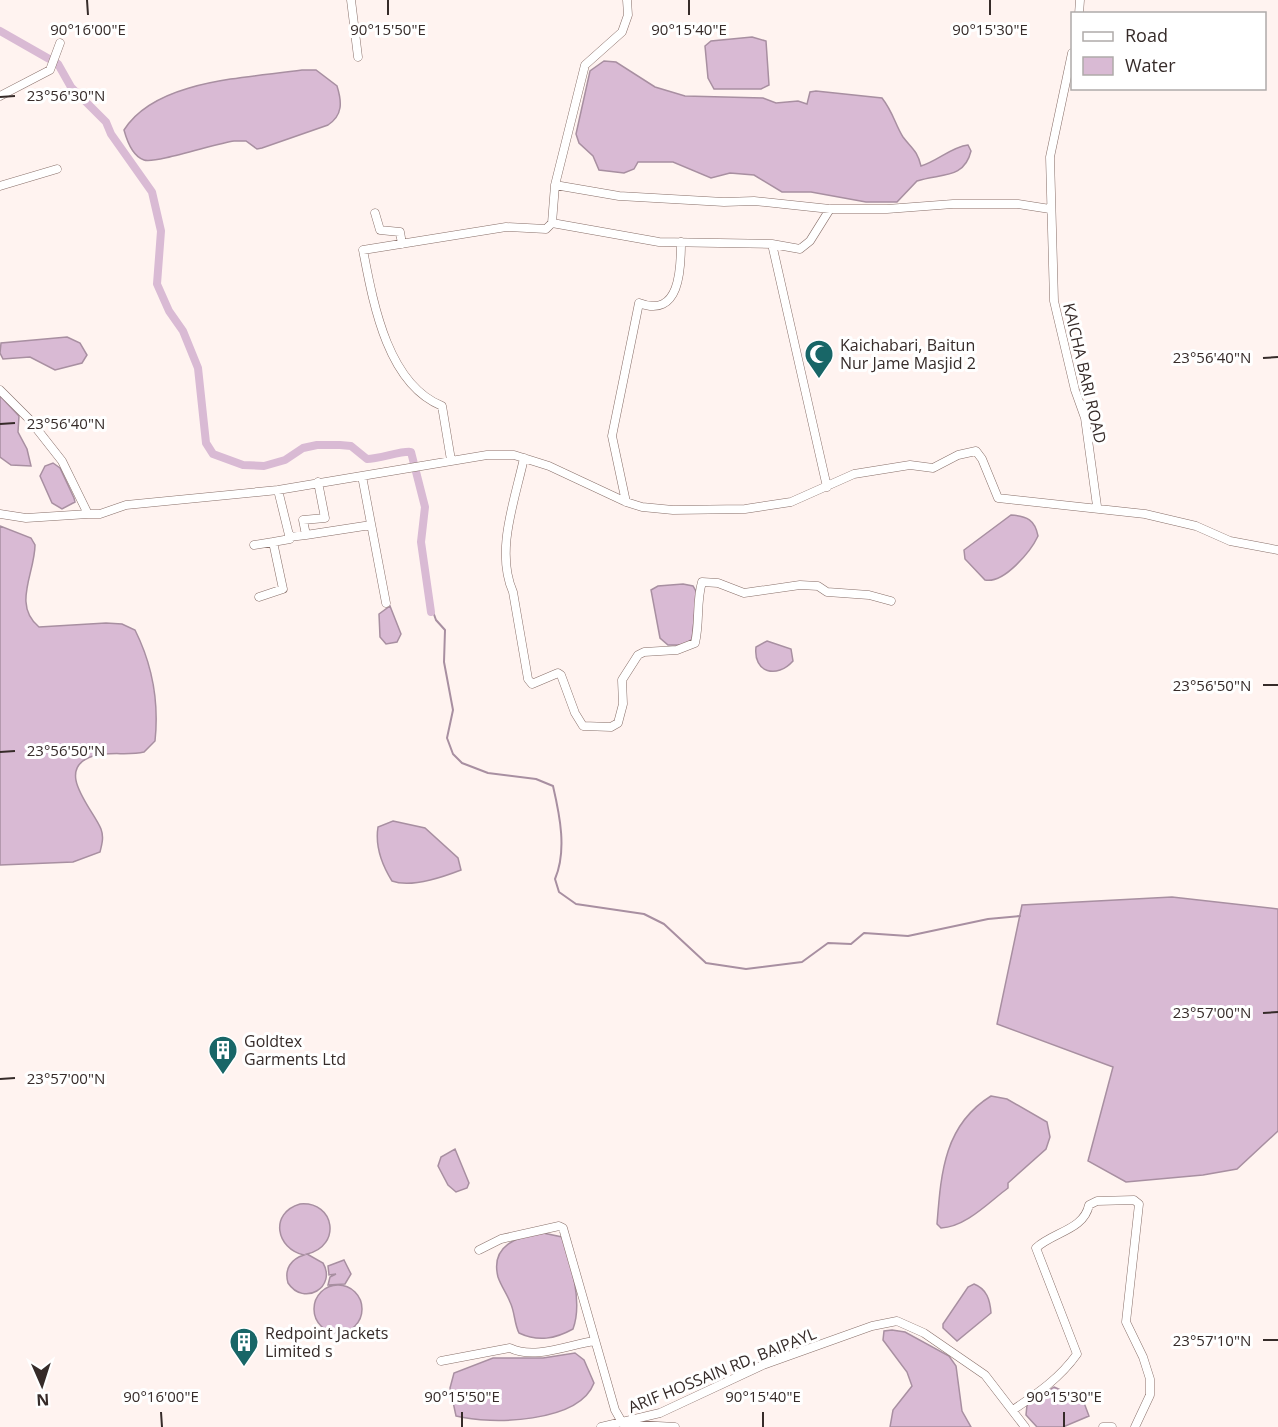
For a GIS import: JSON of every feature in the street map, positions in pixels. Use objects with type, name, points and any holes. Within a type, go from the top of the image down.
[{"type":"street","points":[[351,0],[358,57]]},
{"type":"street","points":[[451,460],[442,406],[425,398],[394,356],[383,335],[363,250],[506,227],[542,231],[552,223],[555,185],[585,65],[622,32],[628,15],[627,0]]},
{"type":"street","points":[[0,96],[50,70],[60,43]]},
{"type":"street","name":"KAICHA BARI ROAD","points":[[1071,58],[1050,157],[1054,301],[1075,390],[1085,418],[1097,507]]},
{"type":"street","points":[[0,186],[57,169]]},
{"type":"street","points":[[555,185],[619,196],[724,202],[754,201],[830,209],[1018,204],[1050,209]]},
{"type":"street","points":[[552,223],[659,242],[772,244],[800,249],[810,241],[830,209]]},
{"type":"street","points":[[375,213],[380,230],[400,232],[402,244]]},
{"type":"street","points":[[626,502],[612,436],[632,330],[639,303],[651,308],[663,305],[674,292],[681,277],[681,242]]},
{"type":"street","points":[[772,244],[827,487]]},
{"type":"street","points":[[0,390],[29,419],[62,461],[88,514]]},
{"type":"street","points":[[0,514],[26,519],[100,514],[126,505],[278,490],[487,455],[524,458],[549,466],[626,502],[642,507],[673,510],[745,509],[791,502],[854,474],[910,465],[933,468],[958,455],[976,451],[982,459],[998,498],[1097,507],[1196,526],[1230,540],[1278,550]]},
{"type":"street","points":[[524,458],[506,541],[508,581],[513,592],[528,679],[532,684],[558,673],[561,675],[575,713],[583,726],[611,727],[618,723],[623,704],[622,680],[638,655],[652,651],[677,650],[695,643],[699,628],[699,594],[702,582],[718,583],[744,593],[800,585],[818,586],[827,592],[869,595],[891,601]]},
{"type":"street","points":[[362,476],[386,603]]},
{"type":"street","points":[[306,535],[303,520],[325,518],[318,482]]},
{"type":"street","points":[[278,490],[289,537]]},
{"type":"street","points":[[254,544],[371,525]]},
{"type":"street","points":[[259,597],[283,589],[273,542]]},
{"type":"street","points":[[1013,1410],[1048,1386],[1066,1370],[1077,1354],[1036,1248],[1048,1237],[1078,1224],[1086,1216],[1089,1204],[1097,1201],[1134,1200],[1139,1204],[1126,1322],[1143,1357],[1150,1379],[1150,1395],[1135,1427]]},
{"type":"street","points":[[479,1250],[501,1239],[559,1226],[563,1228],[615,1410],[623,1424],[675,1427]]},
{"type":"street","name":"ARIF HOSSAIN RD, BAIPAYL","points":[[601,1427],[623,1424],[660,1413],[763,1365],[872,1326],[897,1322],[924,1333],[985,1375],[1025,1427]]},
{"type":"street","points":[[441,1361],[510,1348],[520,1353],[538,1353],[594,1341]]},
{"type":"street","points":[[1103,1427],[1112,1427]]},
{"type":"water","points":[[752,37],[766,41],[769,85],[761,89],[714,89],[708,78],[705,46],[711,41]]},
{"type":"water","points":[[604,61],[616,62],[655,87],[685,96],[763,98],[776,103],[798,101],[807,104],[810,92],[816,91],[882,98],[903,137],[916,153],[921,166],[962,146],[968,145],[971,151],[963,167],[950,174],[917,181],[897,202],[866,202],[811,192],[782,192],[754,175],[730,173],[711,178],[673,162],[638,162],[634,169],[624,173],[599,170],[593,156],[579,143],[576,134],[590,71]]},
{"type":"water","points":[[316,70],[337,86],[340,108],[336,117],[328,125],[257,149],[246,141],[234,141],[150,160],[140,158],[128,143],[124,130],[139,113],[158,100],[205,84]]},
{"type":"water","points":[[67,337],[80,343],[87,355],[82,363],[55,370],[30,357],[3,359],[0,353],[1,343]]},
{"type":"water","points":[[0,396],[19,416],[18,432],[27,449],[31,466],[11,465],[0,457]]},
{"type":"water","points":[[53,463],[60,468],[75,502],[62,509],[52,503],[40,476],[45,466]]},
{"type":"water","points":[[1011,515],[1022,516],[1029,520],[1035,526],[1038,536],[1023,558],[1008,572],[992,580],[985,580],[965,559],[964,550]]},
{"type":"water","points":[[0,526],[31,538],[35,545],[26,599],[31,618],[39,627],[122,624],[135,630],[150,670],[156,712],[155,741],[144,752],[93,756],[82,762],[76,770],[79,790],[101,829],[102,840],[100,852],[73,862],[0,865]]},
{"type":"water","points":[[683,584],[693,586],[697,593],[692,639],[684,645],[668,645],[660,638],[651,590],[658,586]]},
{"type":"water","points":[[390,606],[401,634],[397,642],[386,644],[380,637],[379,614]]},
{"type":"water","points":[[767,641],[791,649],[793,661],[787,667],[767,671],[758,663],[756,647]]},
{"type":"water","points":[[393,821],[425,828],[458,858],[461,870],[417,882],[392,881],[380,855],[377,834],[378,827]]},
{"type":"water","points":[[1172,897],[1278,909],[1278,1131],[1237,1169],[1203,1175],[1126,1182],[1088,1161],[1113,1067],[997,1024],[1022,905]]},
{"type":"water","points":[[991,1096],[1007,1099],[1047,1122],[1050,1137],[1046,1149],[1008,1183],[1008,1188],[977,1213],[950,1227],[941,1228],[937,1224],[943,1169],[954,1136],[963,1121],[975,1108]]},
{"type":"water","points":[[455,1149],[469,1183],[467,1188],[456,1192],[448,1185],[438,1166],[441,1157]]},
{"type":"water","points":[[300,1204],[312,1205],[321,1209],[330,1225],[326,1242],[307,1254],[323,1263],[326,1272],[326,1280],[322,1286],[310,1294],[295,1290],[288,1283],[287,1273],[290,1265],[295,1259],[304,1255],[287,1246],[280,1231],[280,1223],[284,1215]]},
{"type":"water","points":[[543,1233],[562,1237],[572,1271],[576,1295],[576,1318],[573,1329],[553,1337],[533,1338],[519,1333],[512,1306],[498,1277],[497,1266],[498,1257],[508,1244],[524,1237]]},
{"type":"water","points":[[344,1260],[351,1274],[345,1284],[328,1285],[330,1277],[336,1274],[329,1275],[328,1266]]},
{"type":"water","points":[[974,1284],[987,1296],[991,1313],[957,1341],[943,1328],[943,1324],[968,1287]]},
{"type":"water","points":[[338,1285],[355,1292],[362,1309],[355,1326],[338,1333],[321,1326],[314,1309],[321,1292]]},
{"type":"water","points":[[884,1331],[905,1332],[949,1356],[956,1366],[962,1411],[971,1427],[890,1427],[893,1410],[912,1386],[907,1372],[883,1340]]},
{"type":"water","points":[[575,1353],[584,1360],[594,1383],[585,1396],[571,1406],[532,1418],[511,1420],[471,1419],[456,1416],[450,1388],[454,1373],[493,1358],[543,1358]]},
{"type":"water","points":[[1054,1387],[1083,1400],[1089,1416],[1063,1427],[1037,1427],[1026,1415],[1027,1405]]},
{"type":"waterway","points":[[0,31],[58,64],[71,87],[106,122],[111,134],[152,192],[161,231],[157,284],[169,311],[183,331],[198,368],[206,443],[213,454],[243,465],[264,466],[285,460],[303,448],[317,445],[351,446],[367,459],[411,452],[425,507],[421,542],[431,612]]},
{"type":"waterway","points":[[427,595],[436,620],[445,630],[444,662],[453,710],[447,738],[453,754],[462,763],[488,773],[536,779],[553,786],[560,821],[561,845],[561,857],[555,879],[559,892],[576,904],[644,914],[664,924],[706,963],[746,969],[802,962],[828,943],[851,944],[864,933],[908,936],[988,919],[1020,916]]},
{"type":"place","name":"Kaichabari, Baitun Nur Jame Masjid 2","points":[[819,380]]},
{"type":"place","name":"Goldtex Garments Ltd","points":[[223,1076]]},
{"type":"place","name":"Redpoint Jackets Limited s","points":[[244,1368]]}]
